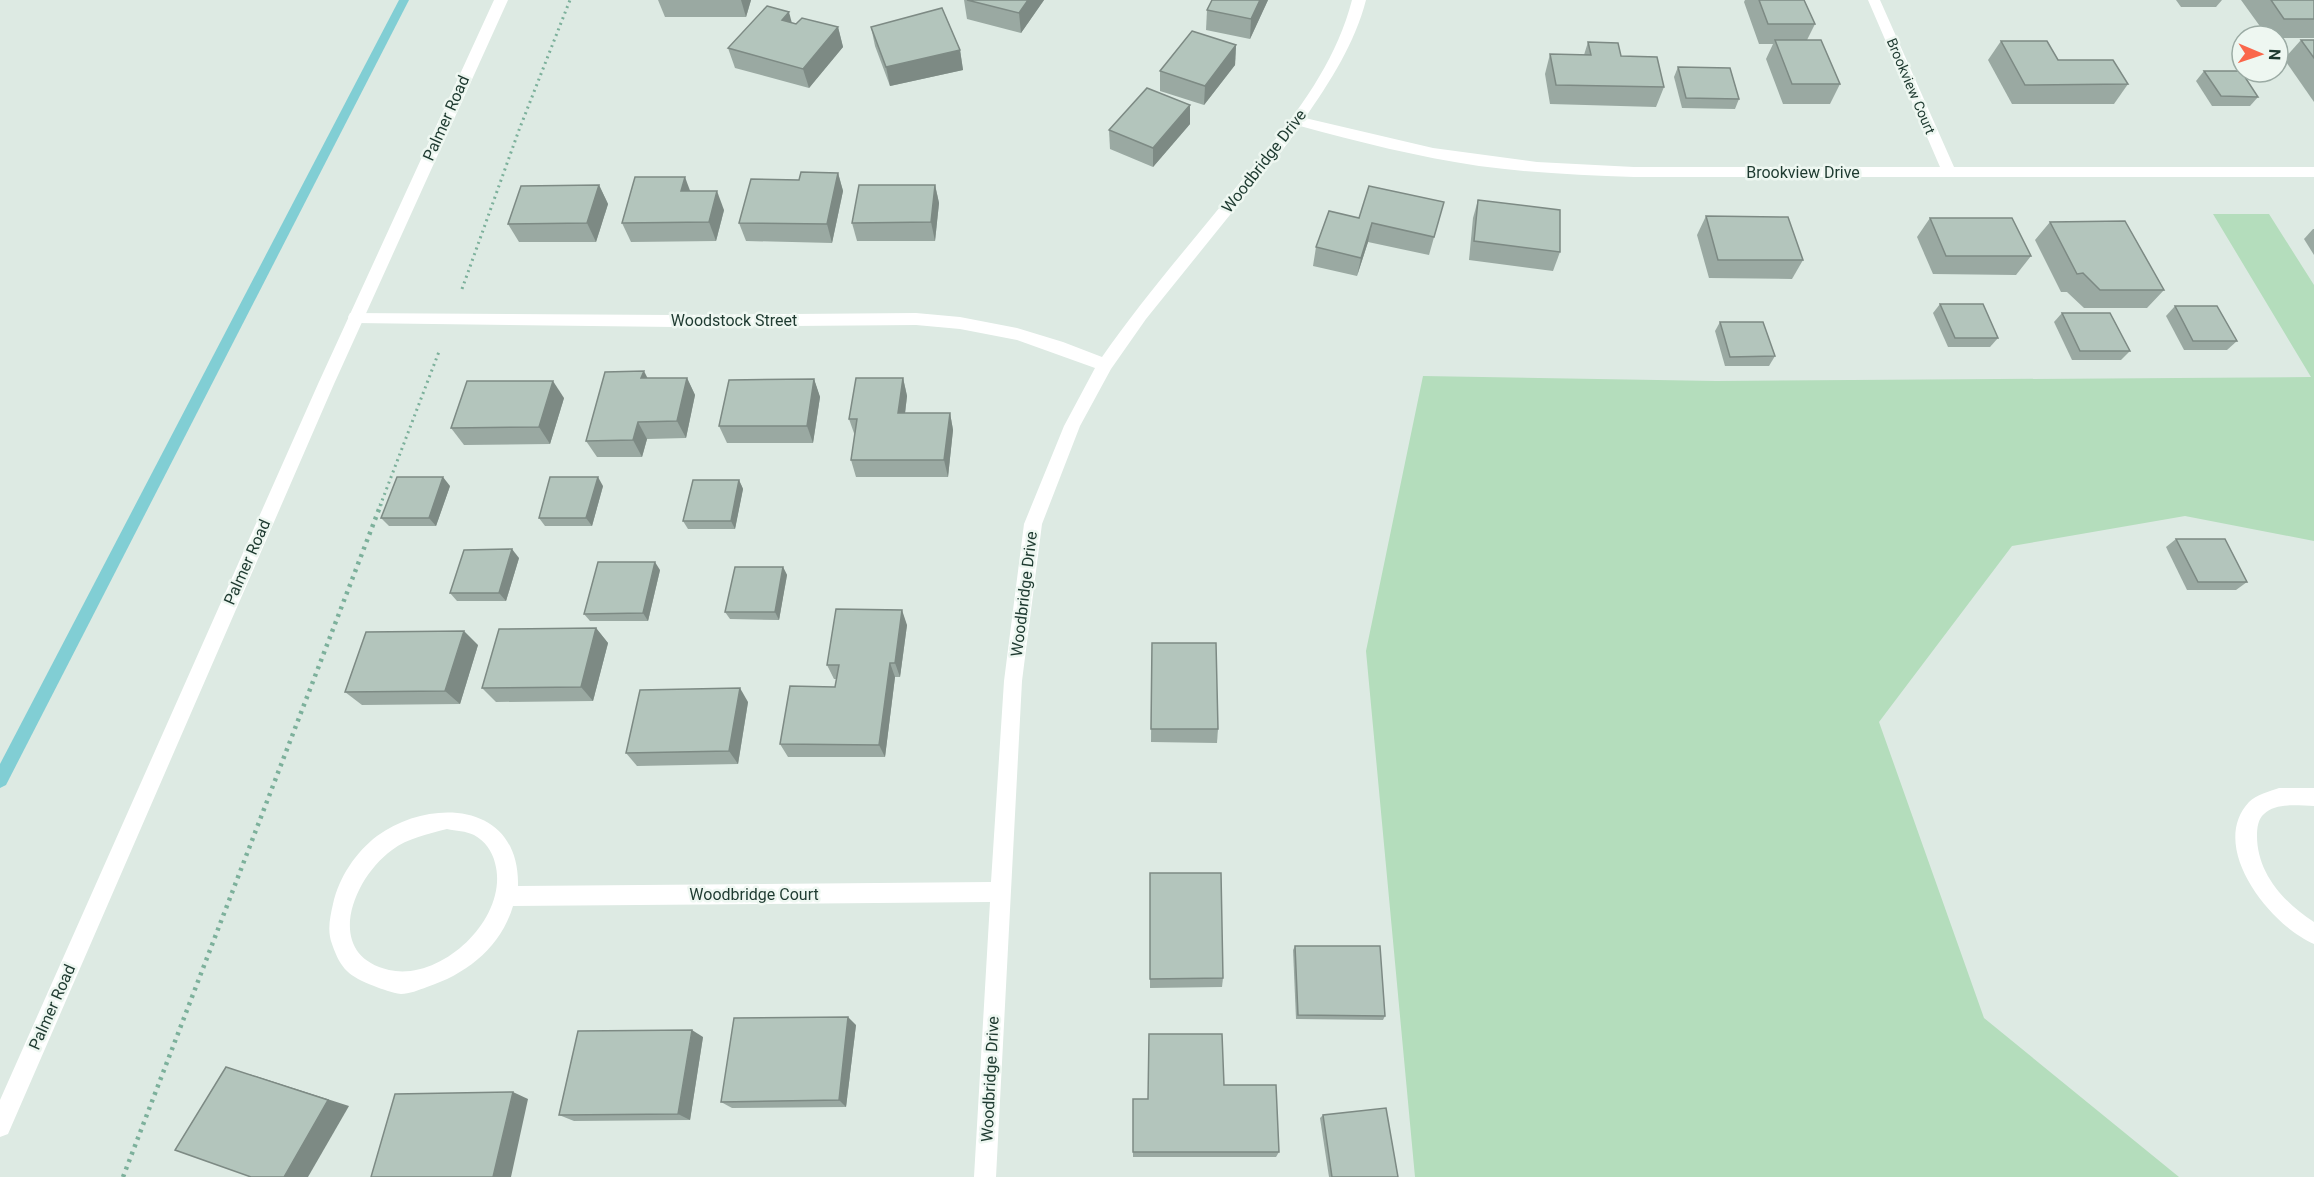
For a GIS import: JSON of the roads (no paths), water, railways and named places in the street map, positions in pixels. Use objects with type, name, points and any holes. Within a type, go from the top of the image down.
[{"type":"street","name":"Palmer Road","points":[[0,1126],[356,317],[501,0]]},
{"type":"street","name":"Woodbridge Drive","points":[[985,1177],[1013,681],[1033,524],[1072,426],[1105,365],[1140,315],[1279,145],[1319,88],[1353,23],[1359,0]]},
{"type":"street","name":"Brookview Court","points":[[1874,0],[1948,172]]},
{"type":"street","name":"Brookview Drive","points":[[1296,120],[1368,140],[1423,152],[1557,169],[1635,172],[2314,172]]},
{"type":"street","name":"Woodstock Street","points":[[356,317],[674,321],[916,319],[960,323],[1017,334],[1057,346],[1105,365]]},
{"type":"street","points":[[2314,797],[2292,794],[2265,801],[2249,818],[2244,843],[2253,874],[2274,904],[2305,930],[2314,934]]},
{"type":"street","points":[[447,820],[475,825],[497,841],[509,866],[508,896],[494,927],[469,956],[436,975],[402,983],[371,976],[348,959],[339,932],[342,901],[358,870],[382,844],[414,827],[447,820]]},
{"type":"street","name":"Woodbridge Court","points":[[508,896],[1001,892]]},
{"type":"waterway","points":[[0,780],[404,0]]}]
